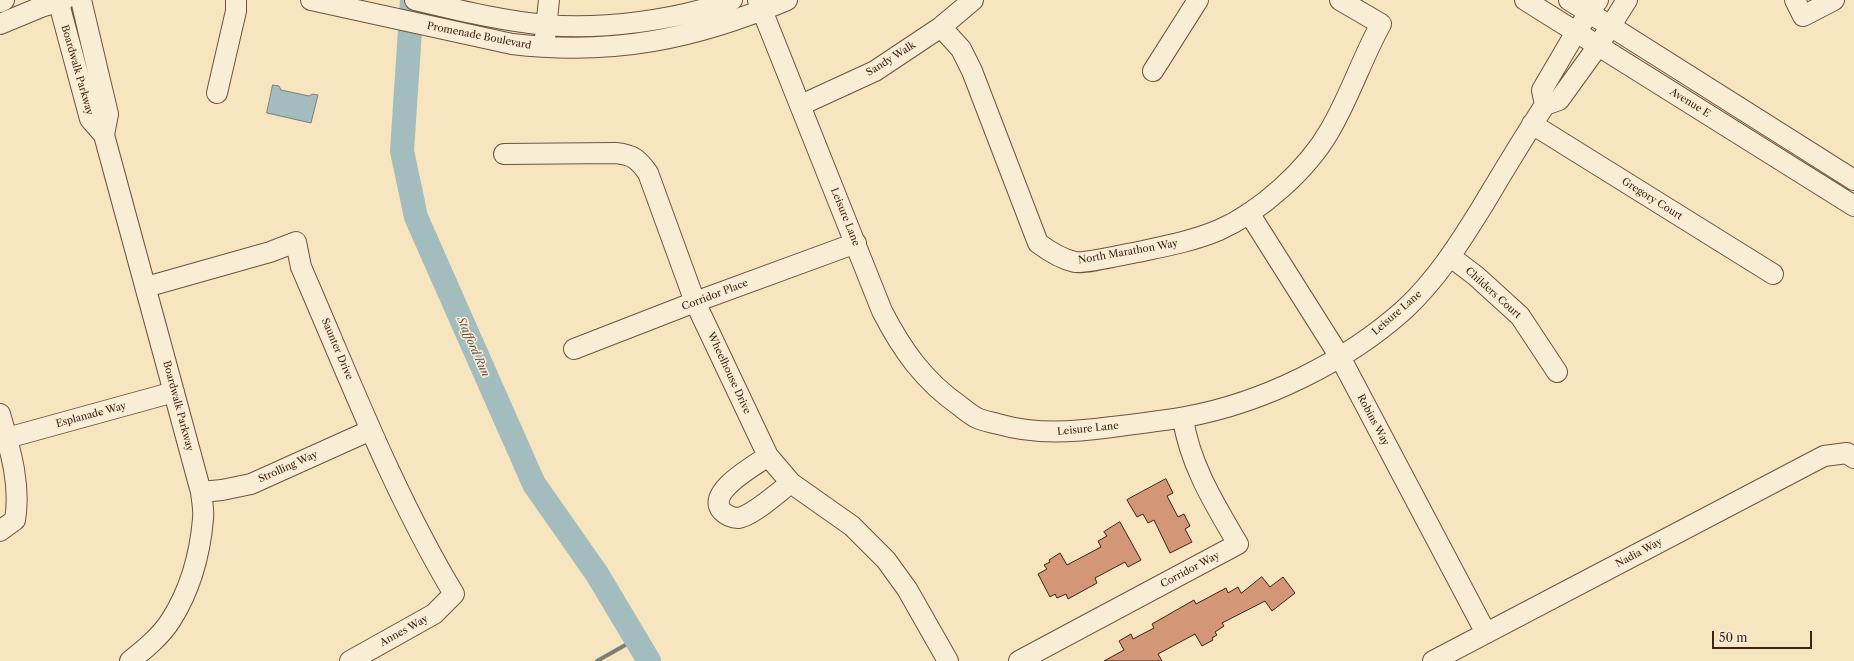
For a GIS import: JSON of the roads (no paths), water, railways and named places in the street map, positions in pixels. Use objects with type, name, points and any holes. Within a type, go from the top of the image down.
[{"type":"street","points":[[0,2],[4,0]]},
{"type":"street","points":[[0,24],[60,0]]},
{"type":"street","name":"Boardwalk Parkway","points":[[60,0],[90,119],[104,135],[201,492],[204,518],[199,550],[187,590],[171,621],[149,646],[130,661]]},
{"type":"street","name":"Boardwalk Parkway","points":[[81,0],[108,114],[104,135]]},
{"type":"street","points":[[217,93],[236,11],[236,0]]},
{"type":"street","name":"Promenade Boulevard","points":[[310,0],[512,44],[544,48],[627,46],[661,41],[713,27],[760,5],[787,0]]},
{"type":"street","points":[[415,0],[447,8],[546,25],[586,26],[648,20],[686,13],[732,0]]},
{"type":"street","points":[[544,48],[549,0]]},
{"type":"street","name":"Sandy Walk","points":[[801,105],[875,71],[942,26],[973,0]]},
{"type":"street","points":[[1153,71],[1198,0]]},
{"type":"street","name":"North Marathon Way","points":[[942,26],[960,49],[972,71],[1038,243],[1055,256],[1077,263],[1181,244],[1220,230],[1249,213],[1281,189],[1308,162],[1330,132],[1350,92],[1367,49],[1381,24],[1340,0]]},
{"type":"street","name":"Avenue E","points":[[1525,0],[1847,202]]},
{"type":"street","points":[[1569,0],[1593,6],[1610,26],[1853,180],[1847,202]]},
{"type":"street","name":"Leisure Lane","points":[[760,5],[882,311],[899,344],[927,380],[951,400],[978,419],[1006,427],[1042,432],[1075,432],[1183,418],[1255,397],[1291,383],[1340,357],[1373,335],[1405,308],[1432,282],[1451,257],[1545,105],[1559,100],[1598,46],[1627,0]]},
{"type":"street","points":[[1799,8],[1834,0]]},
{"type":"street","points":[[1545,105],[1542,90],[1593,6]]},
{"type":"street","name":"Gregory Court","points":[[1532,124],[1772,274]]},
{"type":"street","name":"Wheelhouse Drive","points":[[504,154],[616,153],[629,154],[640,162],[648,173],[696,302],[768,456],[791,482],[852,526],[886,560],[907,589],[948,661]]},
{"type":"street","name":"Robins Way","points":[[1249,213],[1340,357],[1486,633]]},
{"type":"street","name":"Saunter Drive","points":[[146,287],[270,252],[296,242],[302,267],[371,430],[416,529],[454,594]]},
{"type":"street","name":"Corridor Place","points":[[574,349],[856,243]]},
{"type":"street","name":"Childers Court","points":[[1451,257],[1486,284],[1520,316],[1557,372]]},
{"type":"street","name":"Esplanade Way","points":[[7,438],[174,392]]},
{"type":"street","points":[[0,414],[16,478],[18,503],[8,526]]},
{"type":"street","name":"Corridor Way","points":[[1019,661],[1238,544],[1193,459],[1185,436],[1183,418]]},
{"type":"street","name":"Strolling Way","points":[[201,492],[222,490],[251,484],[371,430]]},
{"type":"street","name":"Nadia Way","points":[[1432,661],[1824,456],[1851,455]]},
{"type":"street","points":[[768,456],[722,490],[718,499],[720,508],[726,516],[738,518],[751,513],[791,482]]},
{"type":"street","name":"Annes Way","points":[[350,661],[434,614],[454,594]]},
{"type":"water","points":[[273,85],[279,86],[281,90],[309,96],[313,94],[318,95],[311,123],[267,113]]},
{"type":"waterway","name":"Stafford Run","points":[[412,0],[402,151],[416,217],[534,484],[597,574],[649,661]]},
{"type":"waterway","points":[[597,661],[636,639]]}]
